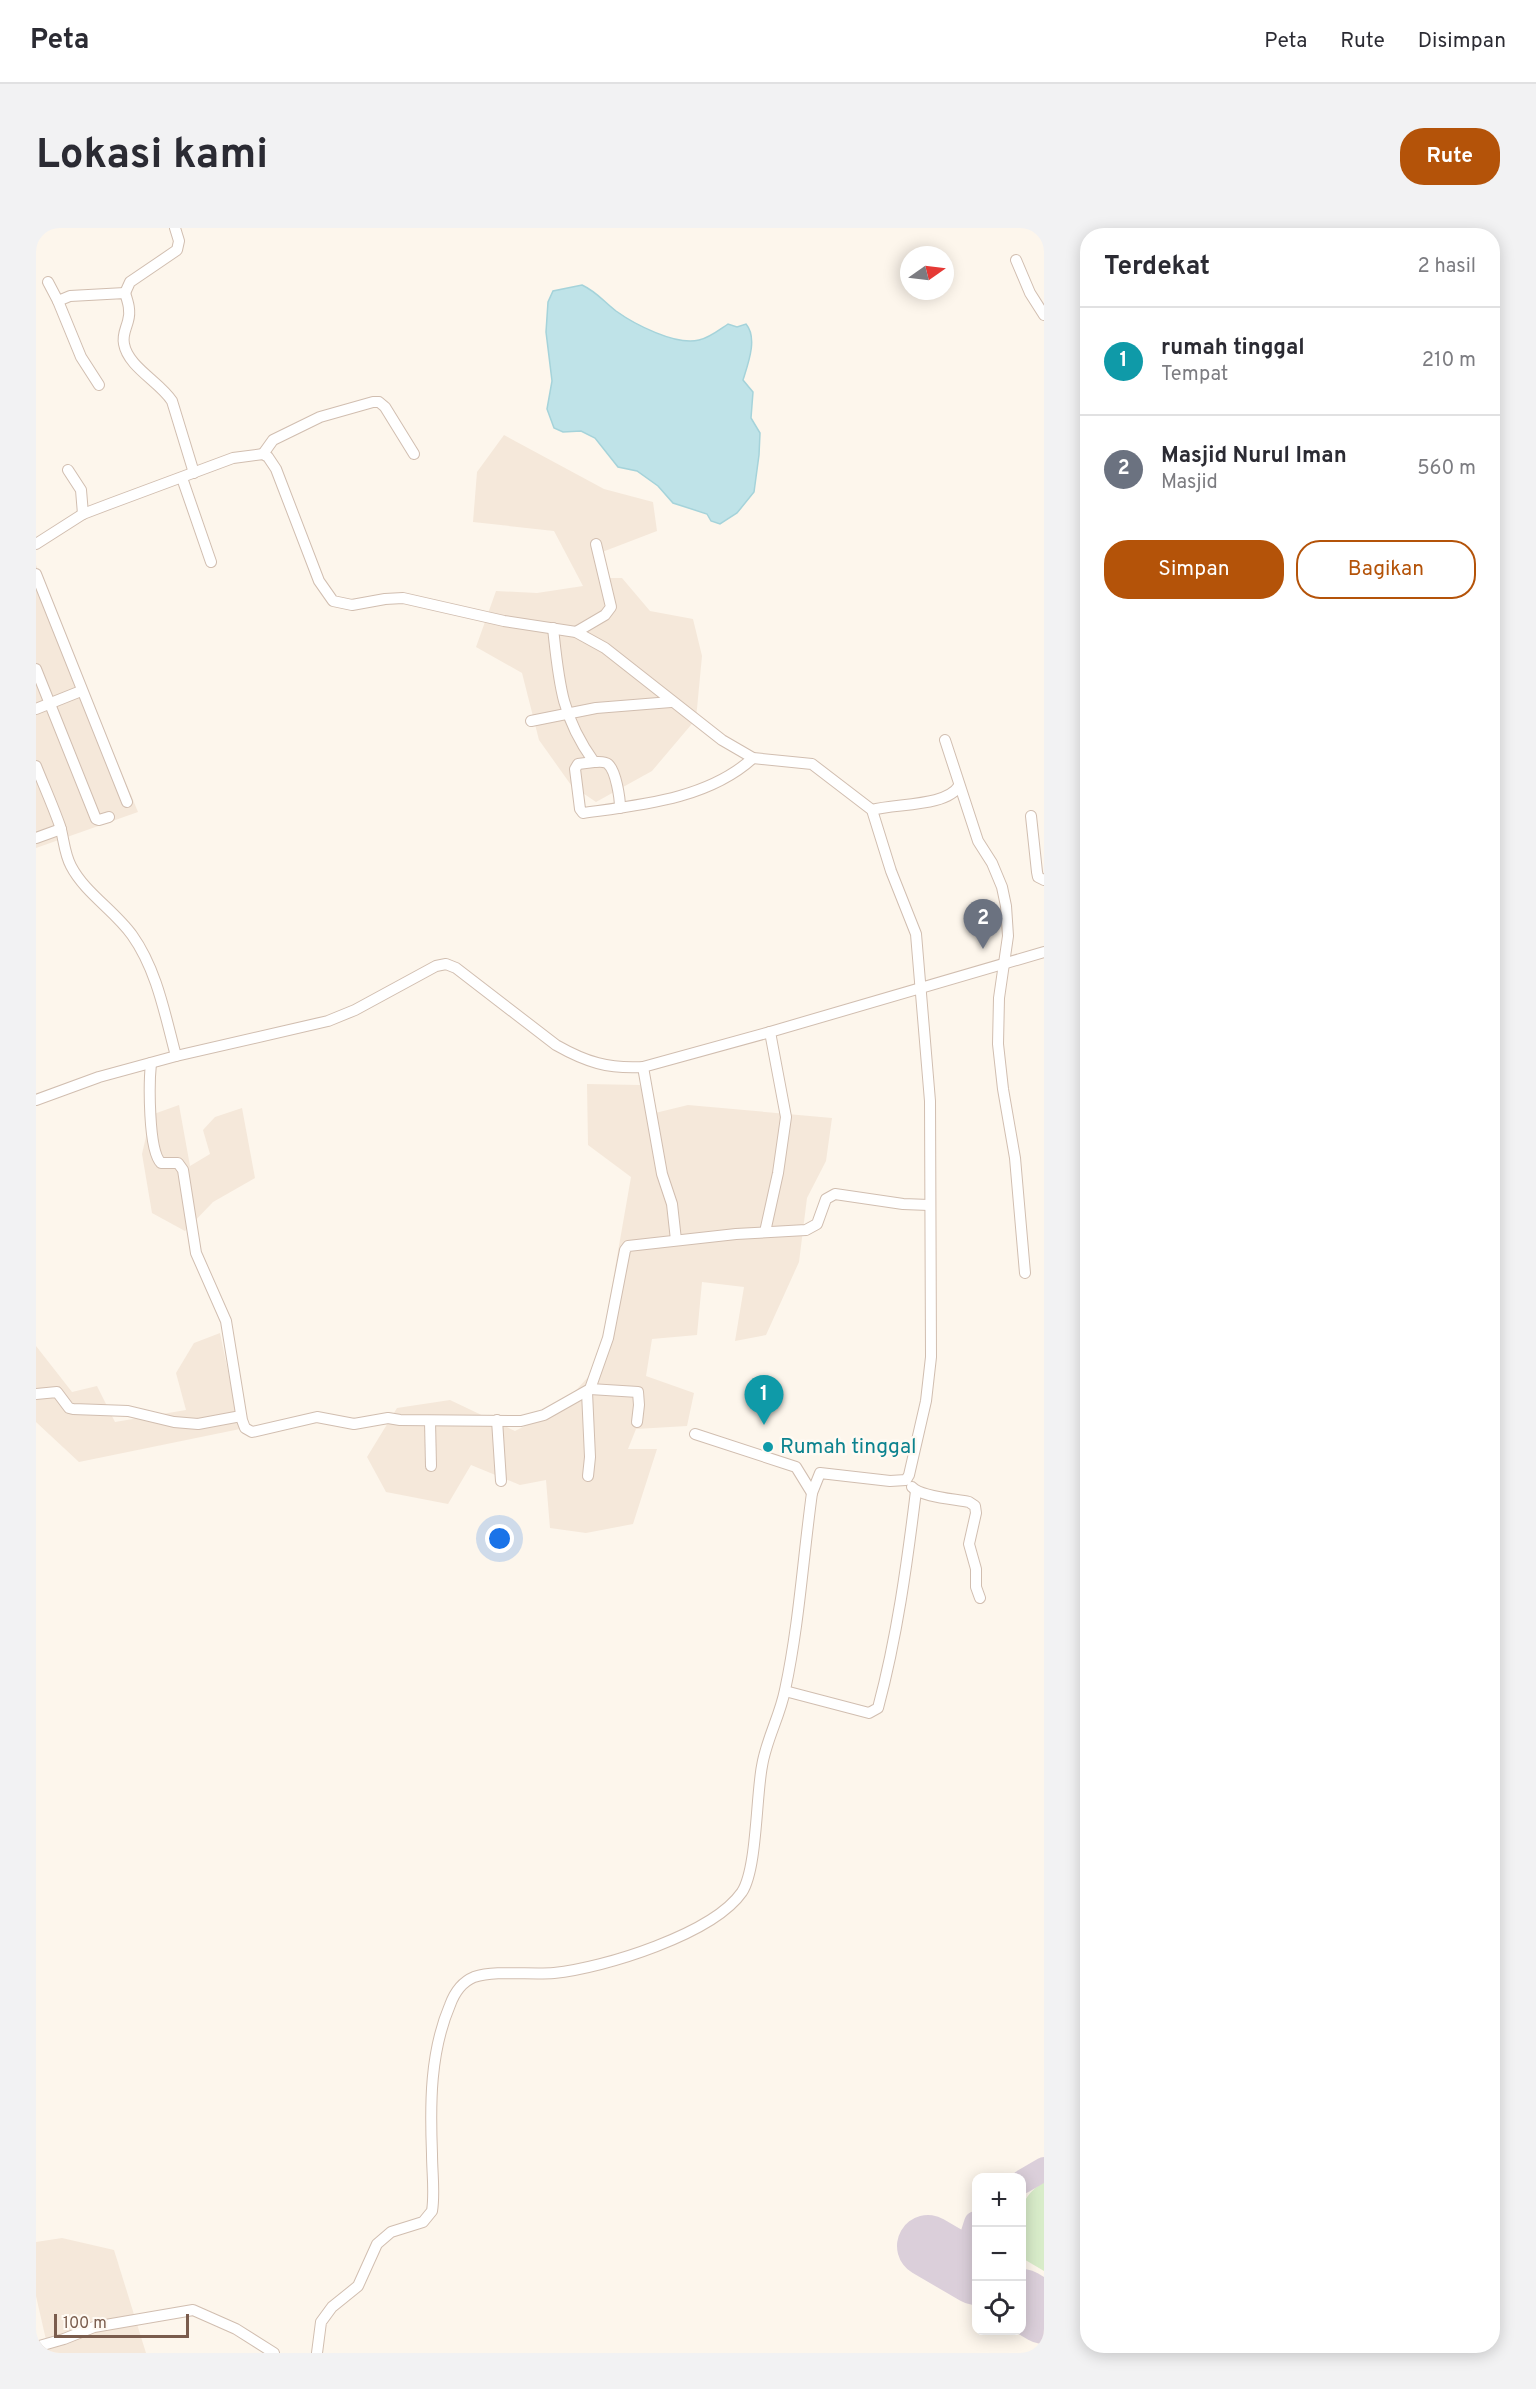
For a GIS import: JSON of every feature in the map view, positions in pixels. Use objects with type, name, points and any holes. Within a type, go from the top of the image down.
[{"type":"street","points":[[175,228],[179,241],[177,250],[130,282],[125,293],[129,311],[124,333],[125,348],[141,370],[166,392],[172,401],[194,473]]},
{"type":"street","points":[[1016,260],[1030,293],[1044,315]]},
{"type":"street","points":[[48,282],[81,357],[99,386]]},
{"type":"street","points":[[58,301],[70,296],[125,293]]},
{"type":"street","points":[[36,544],[83,514],[233,458],[263,454],[273,440],[320,417],[373,402],[379,402],[386,407],[414,454]]},
{"type":"street","points":[[263,454],[276,469],[319,581],[333,601],[352,605],[403,598],[504,621],[576,632],[605,648],[722,740],[753,758],[812,764],[872,810],[891,871],[916,934],[931,1116],[929,1378],[906,1480]]},
{"type":"street","points":[[68,470],[81,490],[83,514]]},
{"type":"street","points":[[182,478],[211,562]]},
{"type":"street","points":[[576,632],[605,615],[611,607],[596,544]]},
{"type":"street","points":[[36,574],[127,802]]},
{"type":"street","points":[[553,628],[560,686],[566,713],[579,741],[594,762]]},
{"type":"street","points":[[36,669],[96,819],[109,817]]},
{"type":"street","points":[[36,710],[81,691]]},
{"type":"street","points":[[531,722],[596,708],[671,702]]},
{"type":"street","points":[[945,740],[978,841],[993,864],[1002,887],[1008,923],[999,998],[998,1044],[1015,1158],[1025,1273]]},
{"type":"street","points":[[620,808],[617,785],[610,766],[594,762],[578,764],[575,769],[581,812],[620,808],[673,797],[724,779],[753,758]]},
{"type":"street","points":[[36,766],[61,828],[65,851],[78,877],[121,922],[140,948],[156,983],[177,1056]]},
{"type":"street","points":[[872,810],[942,799],[953,794],[959,786]]},
{"type":"street","points":[[1031,816],[1038,877],[1044,880]]},
{"type":"street","points":[[36,838],[61,828]]},
{"type":"street","points":[[36,1100],[99,1077],[177,1056],[328,1021],[355,1010],[427,970],[446,964],[465,974],[556,1045],[572,1054],[613,1068],[643,1067],[1044,952]]},
{"type":"street","points":[[765,1232],[778,1173],[786,1117],[770,1032]]},
{"type":"street","points":[[151,1063],[150,1108],[155,1154],[161,1163],[178,1163],[183,1170],[196,1253],[226,1321],[241,1416],[245,1428],[252,1432],[317,1417],[354,1424],[388,1418],[521,1421],[536,1418],[588,1390],[638,1392],[637,1422]]},
{"type":"street","points":[[643,1067],[662,1174],[672,1204],[676,1240]]},
{"type":"street","points":[[588,1476],[590,1457],[588,1390],[608,1338],[626,1248],[633,1244],[812,1228],[817,1224],[826,1199],[835,1194],[903,1204],[929,1205]]},
{"type":"street","points":[[36,1394],[48,1391],[57,1392],[69,1408],[73,1409],[128,1410],[185,1423],[212,1422],[241,1416]]},
{"type":"street","points":[[430,1420],[432,1466]]},
{"type":"street","points":[[496,1420],[501,1481]]},
{"type":"street","points":[[695,1434],[820,1473],[890,1482],[906,1480]]},
{"type":"street","points":[[796,1467],[812,1492]]},
{"type":"street","points":[[317,2353],[321,2322],[332,2307],[358,2286],[377,2244],[392,2232],[423,2222],[432,2211],[430,2103],[434,2071],[441,2030],[457,1992],[466,1982],[476,1977],[576,1970],[624,1956],[697,1929],[728,1908],[743,1891],[750,1874],[763,1759],[785,1691],[794,1640],[812,1492],[820,1473]]},
{"type":"street","points":[[906,1480],[916,1491],[969,1502],[975,1506],[976,1513],[969,1544],[976,1569],[976,1587],[980,1598]]},
{"type":"street","points":[[785,1691],[869,1713],[878,1708],[889,1667],[901,1600],[916,1491]]},
{"type":"street","points":[[36,2347],[64,2340],[94,2327],[193,2310],[236,2329],[274,2353]]},
{"type":"shaded area","points":[[504,435],[604,489],[653,502],[657,531],[597,554],[599,578],[622,578],[650,611],[693,619],[702,656],[696,719],[652,771],[596,802],[571,785],[539,740],[522,673],[476,647],[496,591],[537,593],[583,586],[554,531],[473,522],[477,472]]},
{"type":"shaded area","points":[[36,565],[138,812],[36,848]]},
{"type":"shaded area","points":[[587,1084],[640,1085],[651,1114],[688,1105],[832,1118],[826,1161],[807,1198],[799,1262],[766,1335],[735,1341],[744,1287],[702,1282],[697,1335],[652,1339],[646,1376],[694,1393],[687,1426],[636,1429],[628,1449],[657,1449],[633,1524],[586,1533],[550,1528],[546,1480],[520,1485],[471,1465],[448,1504],[386,1492],[367,1457],[397,1408],[450,1400],[515,1431],[560,1408],[598,1366],[631,1177],[588,1145]]},
{"type":"shaded area","points":[[179,1105],[190,1166],[210,1154],[203,1130],[215,1117],[242,1108],[255,1178],[213,1202],[185,1231],[152,1213],[142,1154],[151,1115]]},
{"type":"shaded area","points":[[220,1333],[240,1429],[79,1462],[36,1422],[36,1346],[72,1392],[97,1386],[115,1422],[186,1410],[176,1373],[194,1343]]},
{"type":"shaded area","points":[[62,2238],[114,2250],[146,2353],[49,2353],[36,2296],[36,2242]]},
{"type":"green space","points":[[1044,2182],[1044,2271],[1026,2260],[1026,2199],[1034,2189]]},
{"type":"water","points":[[582,285],[624,316],[667,337],[679,340],[699,340],[710,336],[728,324],[737,327],[746,324],[750,330],[752,344],[743,380],[753,392],[751,418],[760,433],[754,492],[737,513],[720,524],[711,521],[707,514],[673,503],[658,486],[637,471],[618,467],[595,438],[581,431],[563,432],[554,428],[547,409],[552,381],[546,332],[548,302],[553,291]]},
{"type":"taxiway","points":[[1026,2180],[1044,2169]]},
{"type":"taxiway","points":[[972,2237],[969,2253],[972,2264]]},
{"type":"runway","points":[[928,2246],[972,2272]]},
{"type":"runway","points":[[1026,2302],[1044,2313]]},
{"type":"place","name":"Masjid Nurul Iman","points":[[983,949]]},
{"type":"place","name":"rumah tinggal","points":[[764,1425]]},
{"type":"place","name":"Rumah tinggal","points":[[768,1447]]}]
